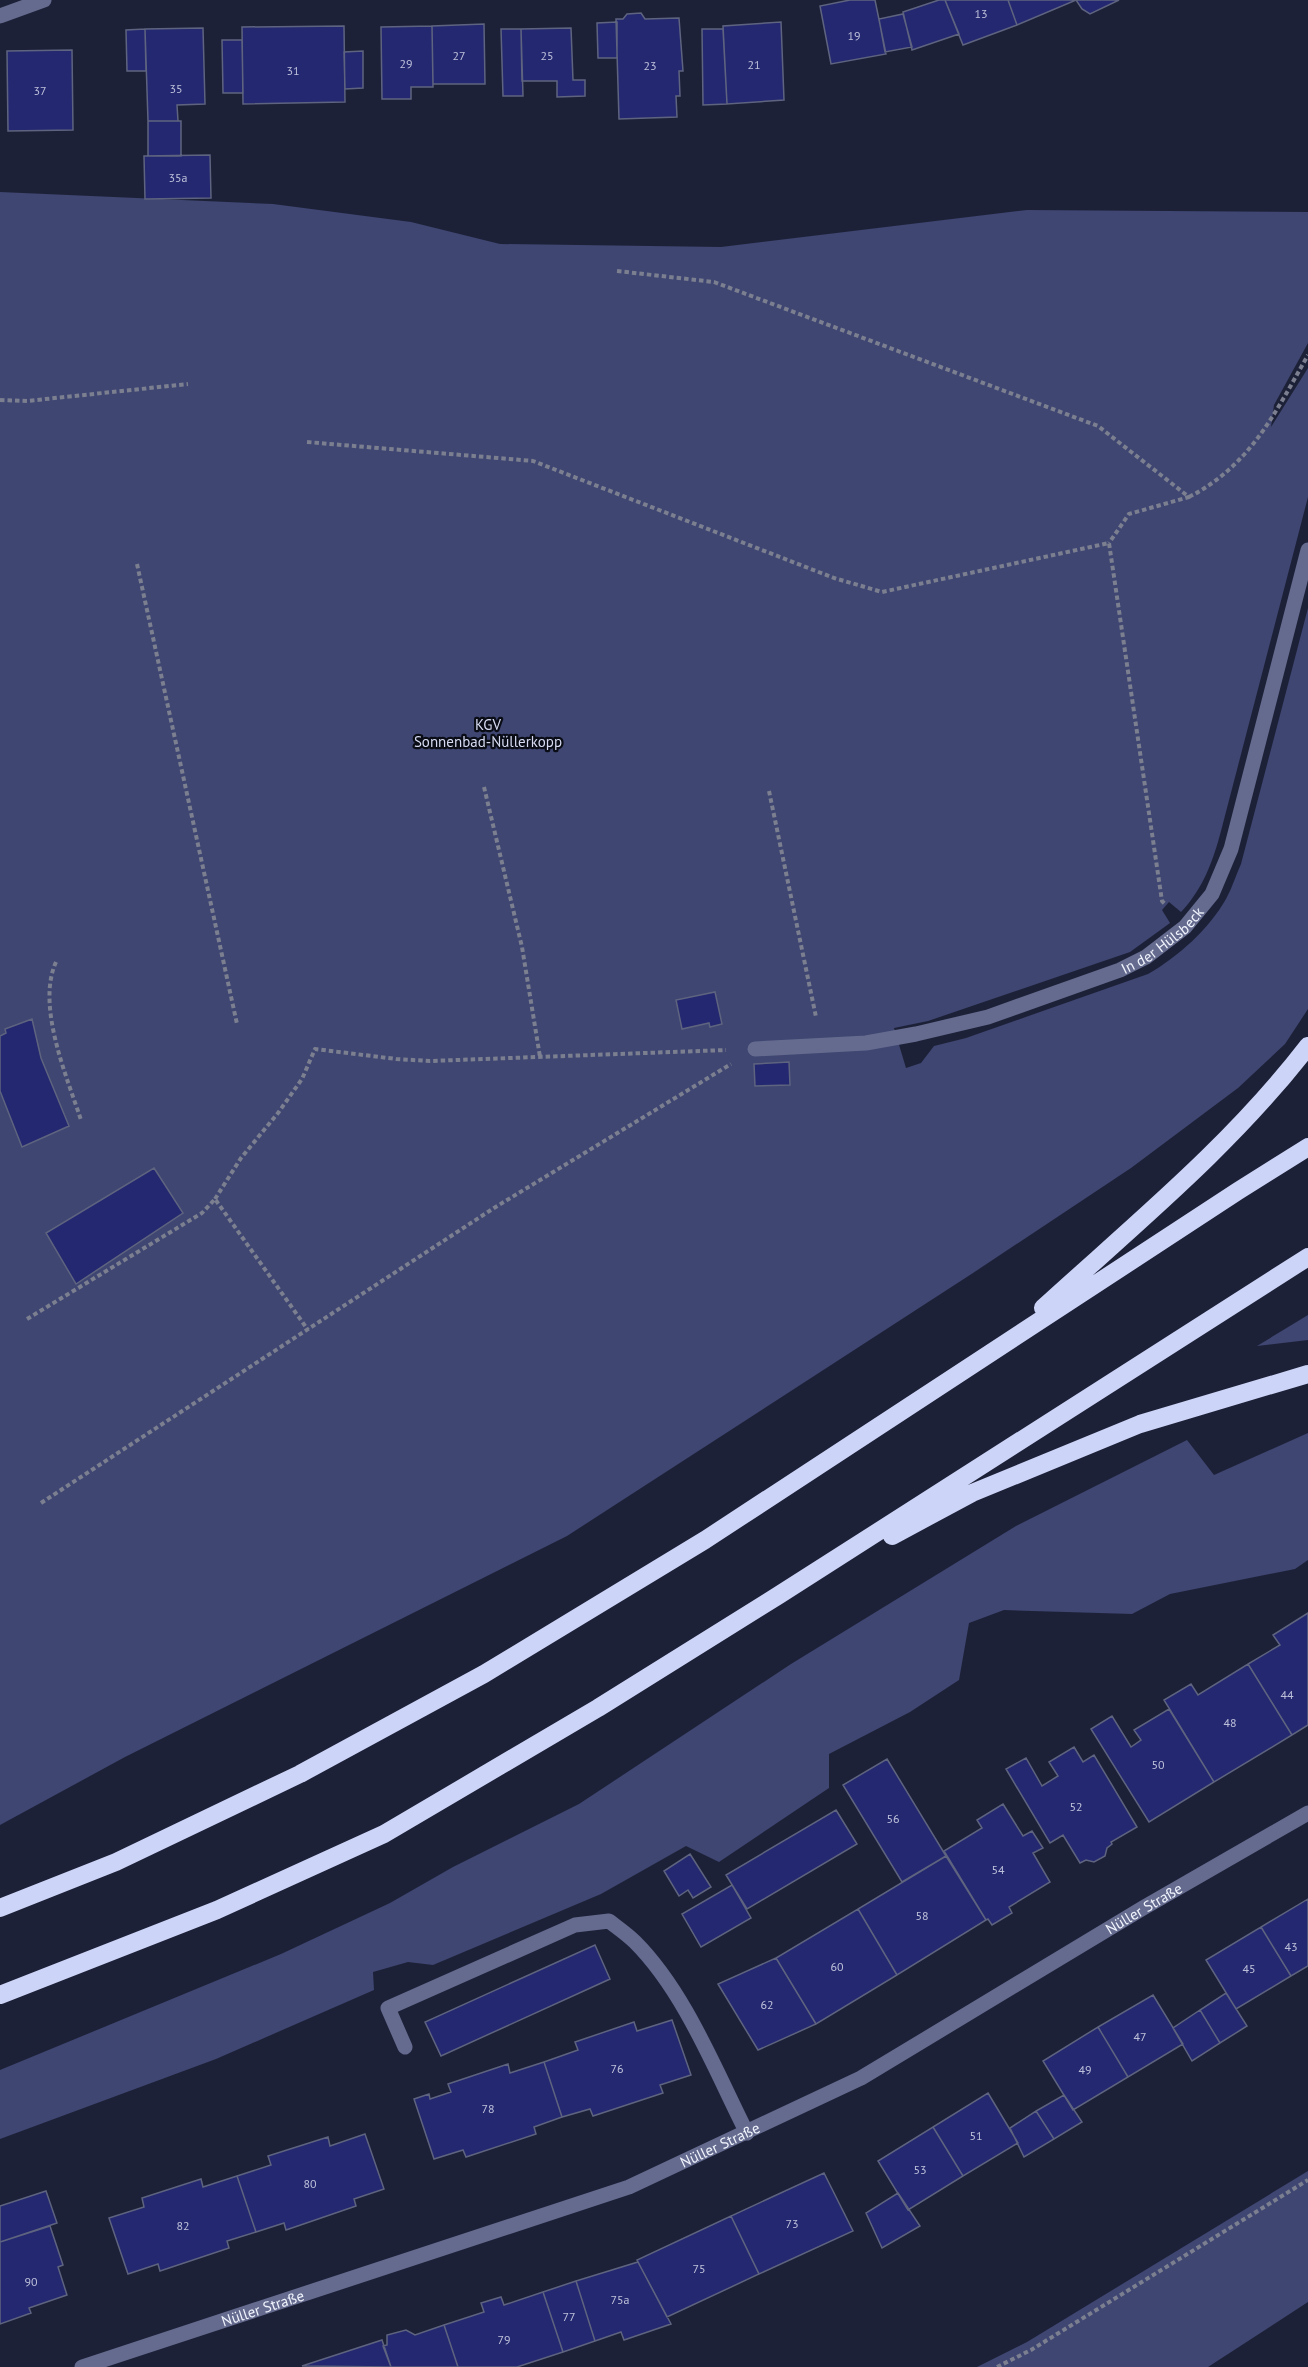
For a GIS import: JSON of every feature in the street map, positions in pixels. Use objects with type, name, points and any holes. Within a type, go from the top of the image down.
[{"type":"highway","points":[[1000,1347],[1216,1151],[1281,1082],[1308,1046]]},
{"type":"highway","points":[[0,1908],[116,1862],[300,1774],[484,1674],[705,1540],[1308,1147]]},
{"type":"highway","points":[[0,1995],[217,1911],[384,1833],[598,1708],[1308,1257]]},
{"type":"highway","points":[[779,1595],[983,1488],[1140,1424],[1308,1374]]},
{"type":"street","points":[[0,16],[44,0]]},
{"type":"street","name":"In der Hülsbeck","points":[[755,1049],[886,1041],[988,1017],[1120,970],[1146,957],[1185,927],[1212,894],[1231,849],[1308,550]]},
{"type":"street","name":"Nüller Straße","points":[[82,2367],[629,2187],[861,2078],[1143,1908],[1308,1813]]},
{"type":"street","points":[[405,2047],[388,2008],[575,1925],[609,1921],[635,1942],[669,1984],[690,2020],[747,2133]]},
{"type":"path","points":[[617,271],[714,282],[1098,426],[1189,497]]},
{"type":"path","points":[[1185,927],[1162,901],[1109,543],[1129,514],[1189,497],[1228,473],[1254,444],[1272,419],[1308,355]]},
{"type":"path","points":[[0,400],[27,401],[188,384]]},
{"type":"path","points":[[307,442],[533,461],[834,578],[882,592],[1109,543]]},
{"type":"path","points":[[137,564],[237,1024]]},
{"type":"path","points":[[484,787],[522,947],[540,1057]]},
{"type":"path","points":[[769,791],[823,1046]]},
{"type":"path","points":[[56,962],[51,974],[50,1001],[54,1037],[81,1120]]},
{"type":"path","points":[[27,1319],[202,1213],[215,1199],[241,1158],[302,1079],[315,1049],[421,1060],[755,1049]]},
{"type":"path","points":[[41,1503],[494,1208],[755,1049]]},
{"type":"path","points":[[215,1199],[308,1330]]},
{"type":"path","points":[[997,2367],[1030,2350],[1308,2180]]},
{"type":"green space","name":"KGV Sonnenbad-Nüllerkopp","points":[[0,192],[273,204],[411,222],[500,244],[721,247],[1027,210],[1308,212],[1308,343],[1274,405],[1271,427],[1308,368],[1308,497],[1221,831],[1211,864],[1201,884],[1181,912],[1169,902],[1162,910],[1170,923],[1130,952],[928,1021],[894,1028],[906,1068],[921,1063],[934,1046],[966,1038],[1148,974],[1181,951],[1202,931],[1226,899],[1241,864],[1308,608],[1308,1009],[1285,1044],[1238,1088],[1131,1168],[567,1536],[125,1757],[0,1825]]},
{"type":"green space","points":[[1308,1315],[1308,1340],[1257,1346]]},
{"type":"green space","points":[[1308,1433],[1308,1560],[1295,1569],[1170,1594],[1132,1614],[1004,1610],[969,1623],[959,1680],[910,1712],[829,1754],[829,1788],[719,1862],[686,1846],[601,1894],[433,1965],[408,1962],[373,1972],[374,1990],[216,2059],[0,2139],[0,2070],[281,1954],[390,1903],[453,1867],[579,1804],[791,1664],[1016,1526],[1187,1440],[1214,1475]]},
{"type":"green space","points":[[1308,2171],[1308,2302],[1208,2367],[977,2367],[1027,2342]]},
{"type":"building","points":[[850,0],[875,0],[886,54],[831,64],[820,6]]},
{"type":"building","points":[[945,0],[959,34],[912,50],[903,12]]},
{"type":"building","points":[[945,0],[1008,0],[1017,25],[963,45]]},
{"type":"building","points":[[1008,0],[1076,0],[1017,25]]},
{"type":"building","points":[[1076,0],[1119,0],[1090,14],[1082,9]]},
{"type":"building","points":[[641,13],[645,19],[679,18],[683,71],[679,71],[680,96],[676,96],[677,117],[619,119],[616,19],[623,19],[627,14]]},
{"type":"building","points":[[903,14],[912,47],[885,52],[879,19]]},
{"type":"building","points":[[617,22],[617,58],[598,58],[597,23]]},
{"type":"building","points":[[781,22],[784,100],[727,104],[723,26]]},
{"type":"building","points":[[484,24],[485,84],[433,84],[432,26]]},
{"type":"building","points":[[344,26],[345,102],[243,104],[242,27]]},
{"type":"building","points":[[432,26],[433,87],[411,87],[411,99],[382,99],[381,27]]},
{"type":"building","points":[[203,28],[205,104],[177,105],[178,121],[148,121],[145,29]]},
{"type":"building","points":[[571,28],[573,80],[585,80],[585,96],[557,97],[557,81],[522,81],[521,29]]},
{"type":"building","points":[[145,29],[146,71],[127,71],[126,30]]},
{"type":"building","points":[[501,29],[521,29],[523,96],[503,96]]},
{"type":"building","points":[[702,29],[723,29],[727,104],[703,105]]},
{"type":"building","points":[[222,40],[242,40],[243,93],[223,93]]},
{"type":"building","points":[[72,50],[73,130],[8,131],[7,51]]},
{"type":"building","points":[[363,51],[363,88],[345,89],[344,52]]},
{"type":"building","points":[[148,121],[181,121],[181,156],[148,156]]},
{"type":"building","points":[[210,155],[211,198],[145,199],[144,156]]},
{"type":"building","points":[[715,992],[722,1024],[710,1027],[709,1023],[682,1029],[676,1000]]},
{"type":"building","points":[[32,1019],[41,1058],[69,1126],[22,1147],[0,1091],[0,1036],[6,1033],[5,1029]]},
{"type":"building","points":[[789,1062],[790,1085],[755,1086],[754,1064]]},
{"type":"building","points":[[154,1168],[183,1213],[76,1284],[46,1233]]},
{"type":"building","points":[[1308,1613],[1308,1725],[1292,1735],[1248,1664],[1280,1645],[1273,1635]]},
{"type":"building","points":[[1248,1664],[1292,1735],[1214,1782],[1164,1700],[1191,1684],[1198,1695]]},
{"type":"building","points":[[1169,1709],[1214,1782],[1149,1822],[1091,1729],[1112,1716],[1131,1747],[1141,1740],[1134,1730]]},
{"type":"building","points":[[1074,1747],[1083,1762],[1094,1755],[1137,1827],[1111,1842],[1105,1856],[1094,1862],[1086,1860],[1080,1863],[1063,1835],[1050,1843],[1006,1769],[1026,1758],[1042,1786],[1058,1776],[1049,1762]]},
{"type":"building","points":[[887,1759],[946,1856],[902,1882],[843,1785]]},
{"type":"building","points":[[1003,1804],[1023,1836],[1032,1831],[1043,1848],[1033,1853],[1050,1882],[1009,1907],[1012,1913],[992,1925],[988,1919],[986,1920],[944,1851],[982,1828],[977,1820]]},
{"type":"building","points":[[836,1810],[857,1844],[747,1909],[726,1875]]},
{"type":"building","points":[[690,1854],[711,1887],[693,1898],[688,1890],[679,1896],[664,1871]]},
{"type":"building","points":[[946,1856],[986,1920],[897,1975],[858,1909]]},
{"type":"building","points":[[732,1885],[751,1918],[701,1947],[682,1914]]},
{"type":"building","points":[[1308,1899],[1308,1966],[1291,1976],[1261,1927]]},
{"type":"building","points":[[858,1909],[897,1975],[816,2024],[776,1958]]},
{"type":"building","points":[[1261,1927],[1291,1976],[1236,2009],[1206,1960]]},
{"type":"building","points":[[595,1945],[610,1979],[441,2056],[425,2022]]},
{"type":"building","points":[[776,1958],[816,2024],[758,2050],[718,1984]]},
{"type":"building","points":[[1226,1993],[1247,2026],[1220,2043],[1200,2010]]},
{"type":"building","points":[[1153,1995],[1183,2044],[1128,2077],[1098,2027]]},
{"type":"building","points":[[1200,2010],[1220,2043],[1192,2061],[1173,2028]]},
{"type":"building","points":[[672,2020],[691,2075],[660,2085],[663,2093],[593,2116],[590,2109],[562,2117],[544,2062],[578,2050],[575,2042],[634,2022],[637,2031]]},
{"type":"building","points":[[1098,2027],[1128,2077],[1073,2110],[1043,2061]]},
{"type":"building","points":[[544,2062],[562,2117],[534,2127],[536,2134],[466,2157],[463,2150],[434,2159],[414,2099],[429,2094],[430,2099],[451,2092],[448,2084],[508,2064],[510,2073]]},
{"type":"building","points":[[988,2093],[1018,2143],[963,2176],[933,2127]]},
{"type":"building","points":[[1064,2095],[1082,2122],[1054,2139],[1036,2111]]},
{"type":"building","points":[[1036,2111],[1054,2139],[1024,2157],[1010,2128]]},
{"type":"building","points":[[933,2127],[963,2176],[908,2210],[878,2161]]},
{"type":"building","points":[[365,2134],[384,2189],[354,2199],[356,2206],[286,2230],[284,2223],[256,2232],[237,2176],[271,2165],[268,2156],[328,2137],[330,2146]]},
{"type":"building","points":[[824,2173],[853,2231],[759,2274],[731,2216]]},
{"type":"building","points":[[237,2176],[256,2232],[227,2241],[229,2248],[160,2271],[158,2264],[128,2274],[109,2218],[144,2207],[142,2198],[201,2179],[203,2187]]},
{"type":"building","points":[[46,2191],[57,2223],[0,2242],[0,2206]]},
{"type":"building","points":[[898,2193],[920,2226],[882,2248],[866,2213]]},
{"type":"building","points":[[731,2216],[759,2274],[667,2317],[637,2260]]},
{"type":"building","points":[[50,2226],[63,2265],[58,2267],[67,2295],[29,2308],[31,2313],[0,2324],[0,2242]]},
{"type":"building","points":[[638,2262],[671,2324],[624,2340],[621,2332],[595,2341],[576,2281]]},
{"type":"building","points":[[576,2281],[595,2341],[563,2352],[543,2292]]},
{"type":"building","points":[[543,2292],[563,2352],[517,2367],[458,2367],[444,2325],[484,2312],[481,2303],[501,2297],[504,2305]]},
{"type":"building","points":[[444,2325],[458,2367],[391,2367],[383,2346],[387,2345],[387,2335],[406,2330],[415,2335]]},
{"type":"building","points":[[382,2340],[391,2367],[302,2366]]}]
